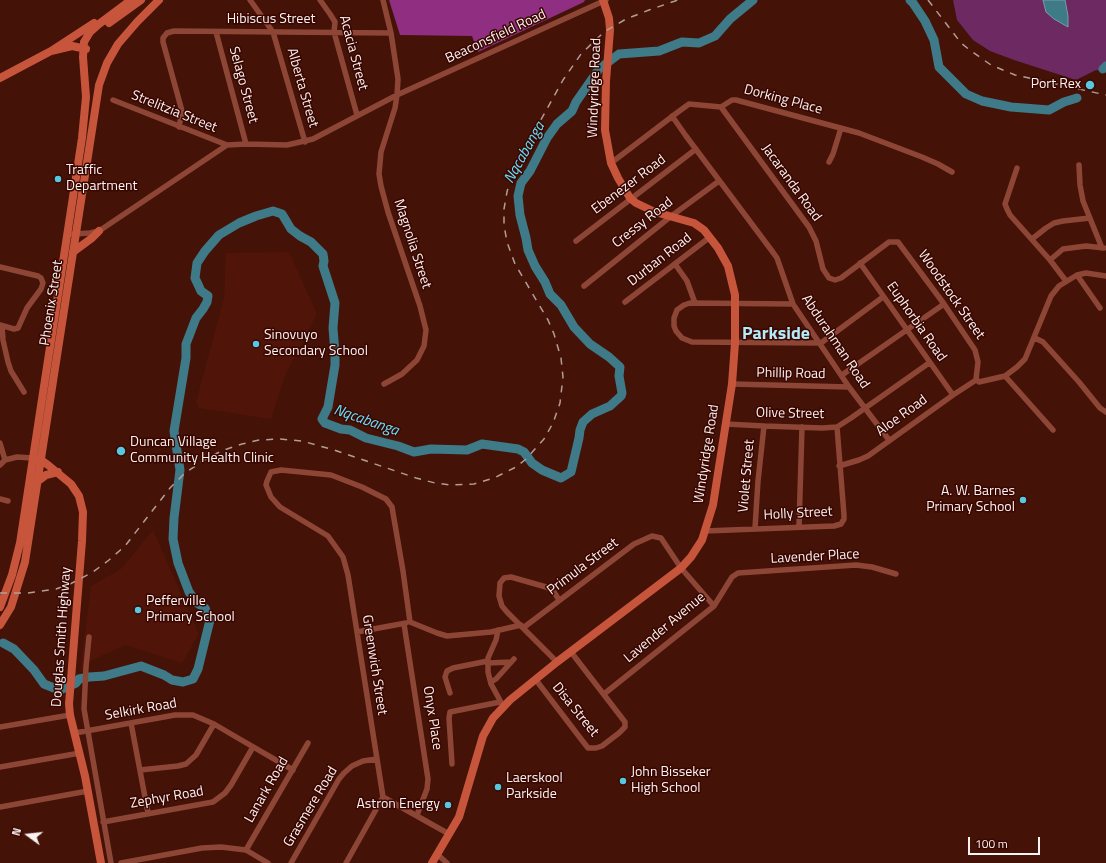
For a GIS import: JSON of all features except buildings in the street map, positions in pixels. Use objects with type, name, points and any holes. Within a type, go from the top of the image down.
[{"type":"main road","points":[[96,106],[90,84],[84,42],[90,32],[131,0]]},
{"type":"main road","points":[[0,78],[51,51],[131,0]]},
{"type":"main road","points":[[85,48],[91,37],[99,30],[142,0]]},
{"type":"main road","name":"Phoenix Street","points":[[1,606],[12,575],[20,543],[37,459],[102,74],[111,54],[118,44],[137,22],[160,0]]},
{"type":"main road","name":"Windyridge Road","points":[[432,863],[449,834],[461,809],[483,736],[501,704],[536,680],[681,568],[698,546],[705,531],[713,505],[732,384],[735,295],[728,266],[718,248],[699,225],[655,212],[636,203],[630,198],[611,163],[605,130],[606,81],[610,39],[609,18],[604,0]]},
{"type":"main road","points":[[51,51],[72,46],[85,48]]},
{"type":"main road","name":"Phoenix Street","points":[[0,625],[11,607],[21,579],[38,480],[37,459],[85,111],[85,48]]},
{"type":"main road","points":[[73,252],[99,231]]},
{"type":"main road","name":"Douglas Smith Highway","points":[[37,459],[58,472],[76,489],[82,504],[84,521],[70,672],[69,704],[70,715],[88,791],[101,863]]},
{"type":"main road","points":[[38,480],[46,475],[58,472]]},
{"type":"street","name":"Alberta Street","points":[[250,0],[274,32],[305,142]]},
{"type":"street","name":"Acacia Street","points":[[320,0],[335,22],[334,32],[357,115]]},
{"type":"street","name":"Magnolia Street","points":[[383,0],[392,33],[398,79],[394,108],[381,152],[379,174],[388,212],[425,322],[425,338],[421,353],[412,366],[402,374],[384,384]]},
{"type":"street","name":"Beaconsfield Road","points":[[227,145],[287,145],[305,142],[397,95],[604,0]]},
{"type":"street","name":"Hibiscus Street","points":[[179,127],[182,111],[164,47],[163,38],[167,32],[392,33]]},
{"type":"street","name":"Selago Street","points":[[216,32],[246,144]]},
{"type":"street","name":"Strelitzia Street","points":[[113,100],[227,145]]},
{"type":"street","name":"Dorking Place","points":[[721,107],[732,100],[736,100],[841,128],[868,136],[916,155],[938,164],[952,172]]},
{"type":"street","points":[[611,163],[689,104],[721,107]]},
{"type":"street","name":"Jacaranda Road","points":[[721,107],[809,227],[816,241],[823,269],[829,278],[834,280],[841,278],[860,263]]},
{"type":"street","name":"Abdurahman Road","points":[[672,116],[777,258],[793,304],[821,343],[849,387],[889,440]]},
{"type":"street","points":[[829,162],[834,154],[841,128]]},
{"type":"street","points":[[67,235],[99,231],[227,145]]},
{"type":"street","name":"Ebenezer Road","points":[[576,241],[630,198],[696,149]]},
{"type":"street","points":[[1079,165],[1080,185],[1083,201],[1104,248]]},
{"type":"street","points":[[1017,168],[1005,204],[1010,215],[1050,260],[1066,281]]},
{"type":"street","name":"Cressy Road","points":[[584,286],[670,217],[719,181]]},
{"type":"street","points":[[1032,239],[1054,223],[1090,218]]},
{"type":"street","name":"Durban Road","points":[[625,302],[710,237]]},
{"type":"street","name":"Woodstock Street","points":[[860,263],[889,242],[898,242],[944,304],[975,350],[978,362],[978,381]]},
{"type":"street","points":[[1050,260],[1063,250],[1086,246],[1104,248]]},
{"type":"street","name":"Euphorbia Road","points":[[860,263],[952,395]]},
{"type":"street","points":[[675,264],[687,280],[695,303]]},
{"type":"street","points":[[0,267],[38,276],[41,278],[43,283],[27,308],[18,328],[14,329],[1,326],[8,362],[24,392]]},
{"type":"street","points":[[1053,430],[1006,376],[1025,359],[1035,338],[1052,293],[1077,274],[1086,273],[1106,276]]},
{"type":"street","points":[[1077,274],[1100,308]]},
{"type":"street","points":[[793,304],[695,303],[684,305],[677,310],[675,314],[674,326],[679,335],[692,342],[821,343],[883,297]]},
{"type":"street","points":[[842,376],[944,304]]},
{"type":"street","points":[[1035,338],[1043,342],[1100,408],[1106,412]]},
{"type":"street","name":"Olive Street","points":[[726,424],[837,427],[929,363]]},
{"type":"street","name":"Aloe Road","points":[[839,466],[868,456],[952,395],[978,381],[1006,376]]},
{"type":"street","name":"Phillip Road","points":[[732,384],[849,387]]},
{"type":"street","name":"Violet Street","points":[[755,528],[758,475],[764,426]]},
{"type":"street","points":[[799,527],[802,427]]},
{"type":"street","name":"Holly Street","points":[[705,531],[834,526],[843,522],[844,515],[837,427]]},
{"type":"street","points":[[0,443],[5,460]]},
{"type":"street","points":[[0,464],[5,460],[17,457],[37,459]]},
{"type":"street","name":"Onyx Place","points":[[270,497],[267,489],[267,481],[271,472],[282,470],[331,475],[362,487],[386,499],[392,507],[403,572],[407,623],[428,779],[427,789],[417,815]]},
{"type":"street","name":"Greenwich Street","points":[[270,497],[280,507],[328,536],[339,549],[343,557],[348,575],[376,759],[384,797]]},
{"type":"street","points":[[0,499],[8,501]]},
{"type":"street","name":"Primula Street","points":[[522,627],[634,544],[648,537],[655,536],[660,538],[681,568]]},
{"type":"street","name":"Lavender Place","points":[[735,574],[742,572],[849,565],[861,565],[896,574]]},
{"type":"street","points":[[681,568],[714,606]]},
{"type":"street","name":"Lavender Avenue","points":[[604,694],[714,606],[735,574]]},
{"type":"street","points":[[558,662],[507,612],[500,601],[499,587],[504,578],[511,576],[540,585],[550,590],[559,600]]},
{"type":"street","points":[[357,632],[407,623],[447,636],[522,627]]},
{"type":"street","points":[[452,764],[449,718],[450,712],[501,704],[491,682],[488,662],[489,654],[496,640],[498,630]]},
{"type":"street","points":[[89,637],[84,709],[111,863]]},
{"type":"street","points":[[571,652],[604,694]]},
{"type":"street","points":[[450,693],[445,677],[447,671],[453,668],[488,662],[513,660],[496,679],[491,682]]},
{"type":"street","name":"Disa Street","points":[[536,680],[588,748],[602,746],[625,727],[625,722],[604,694]]},
{"type":"street","name":"Selkirk Road","points":[[75,733],[181,714],[193,715],[214,724],[293,770]]},
{"type":"street","points":[[0,727],[70,715]]},
{"type":"street","points":[[131,723],[148,813]]},
{"type":"street","points":[[140,770],[186,764],[196,755],[214,724]]},
{"type":"street","name":"Lanark Road","points":[[246,850],[308,743]]},
{"type":"street","name":"Zephyr Road","points":[[104,822],[213,802],[225,793],[231,785],[253,747]]},
{"type":"street","points":[[0,767],[80,754]]},
{"type":"street","name":"Grasmere Road","points":[[291,863],[339,779],[356,764],[369,759],[376,759]]},
{"type":"street","points":[[0,807],[88,791]]},
{"type":"street","points":[[346,863],[384,797],[449,834]]},
{"type":"street","points":[[121,863],[154,860],[211,847],[228,847],[246,850],[268,863]]},
{"type":"street","points":[[437,854],[447,863]]},
{"type":"shaded area","points":[[389,0],[585,0],[584,2],[478,52],[472,36],[400,35]]},
{"type":"shaded area","points":[[953,0],[1106,0],[1106,72],[1096,70],[1076,80],[990,51],[973,40],[957,20]]},
{"type":"shaded area","name":"Sinovuyo Secondary School","points":[[289,252],[317,314],[286,373],[271,419],[199,408],[196,402],[224,298],[226,253]]},
{"type":"shaded area","name":"Pefferville Primary School","points":[[153,530],[199,634],[182,663],[125,645],[88,662],[86,671],[80,672],[91,586],[121,569]]},
{"type":"water","points":[[1043,0],[1065,0],[1068,16],[1068,27],[1054,19],[1046,12]]},
{"type":"waterway","name":"Nqcabanga","points":[[3,643],[14,649],[34,670],[44,684],[54,688],[62,689],[76,683],[79,679],[104,676],[141,666],[164,675],[172,680],[183,682],[193,679],[198,669],[210,620],[205,608],[197,603],[189,592],[178,563],[173,539],[180,470],[174,431],[186,358],[186,344],[196,318],[207,302],[208,296],[201,291],[195,278],[197,263],[219,235],[239,223],[256,216],[273,211],[282,214],[291,229],[311,242],[323,254],[323,266],[335,303],[333,328],[335,365],[328,407],[322,419],[325,423],[341,429],[350,430],[366,438],[398,446],[414,452],[431,449],[467,450],[482,444],[518,449],[524,452],[532,463],[542,470],[561,478],[571,472],[583,422],[592,414],[610,406],[621,396],[622,393],[619,376],[620,367],[609,357],[590,344],[574,327],[561,305],[550,294],[528,250],[520,215],[518,196],[521,183],[530,171],[547,138],[557,124],[572,111],[576,102],[599,69],[619,54],[659,51],[682,42],[699,43],[715,36],[730,19],[753,0]]},
{"type":"waterway","name":"Nqcabanga","points":[[910,0],[925,21],[934,40],[939,67],[966,94],[982,101],[1011,107],[1049,110],[1064,102],[1077,98]]},
{"type":"waterway","name":"Nqcabanga","points":[[1103,69],[1106,66]]},
{"type":"railway","points":[[0,593],[28,593],[56,589],[70,584],[93,572],[125,546],[170,488],[185,473],[209,457],[242,444],[259,440],[279,439],[302,441],[334,450],[416,478],[450,485],[474,484],[494,478],[516,467],[526,459],[544,439],[553,423],[560,403],[563,377],[561,358],[554,334],[548,320],[515,264],[507,242],[504,225],[504,209],[511,176],[563,80],[581,54],[604,32],[626,19],[678,0]]},
{"type":"railway","points":[[928,0],[961,43],[991,65],[1015,75],[1106,95]]},
{"type":"place","name":"Port Rex","points":[[1090,85]]},
{"type":"place","name":"Traffic Department","points":[[58,179]]},
{"type":"place","name":"Sinovuyo Secondary School","points":[[256,344]]},
{"type":"place","name":"Duncan Village Community Health Clinic","points":[[121,451]]},
{"type":"place","name":"A. W. Barnes Primary School","points":[[1023,500]]},
{"type":"place","name":"Pefferville Primary School","points":[[138,610]]},
{"type":"place","name":"John Bisseker High School","points":[[623,781]]},
{"type":"place","name":"Laerskool Parkside","points":[[498,787]]},
{"type":"place","name":"Astron Energy","points":[[448,805]]},
{"type":"district","name":"Parkside","points":[[776,335]]}]
